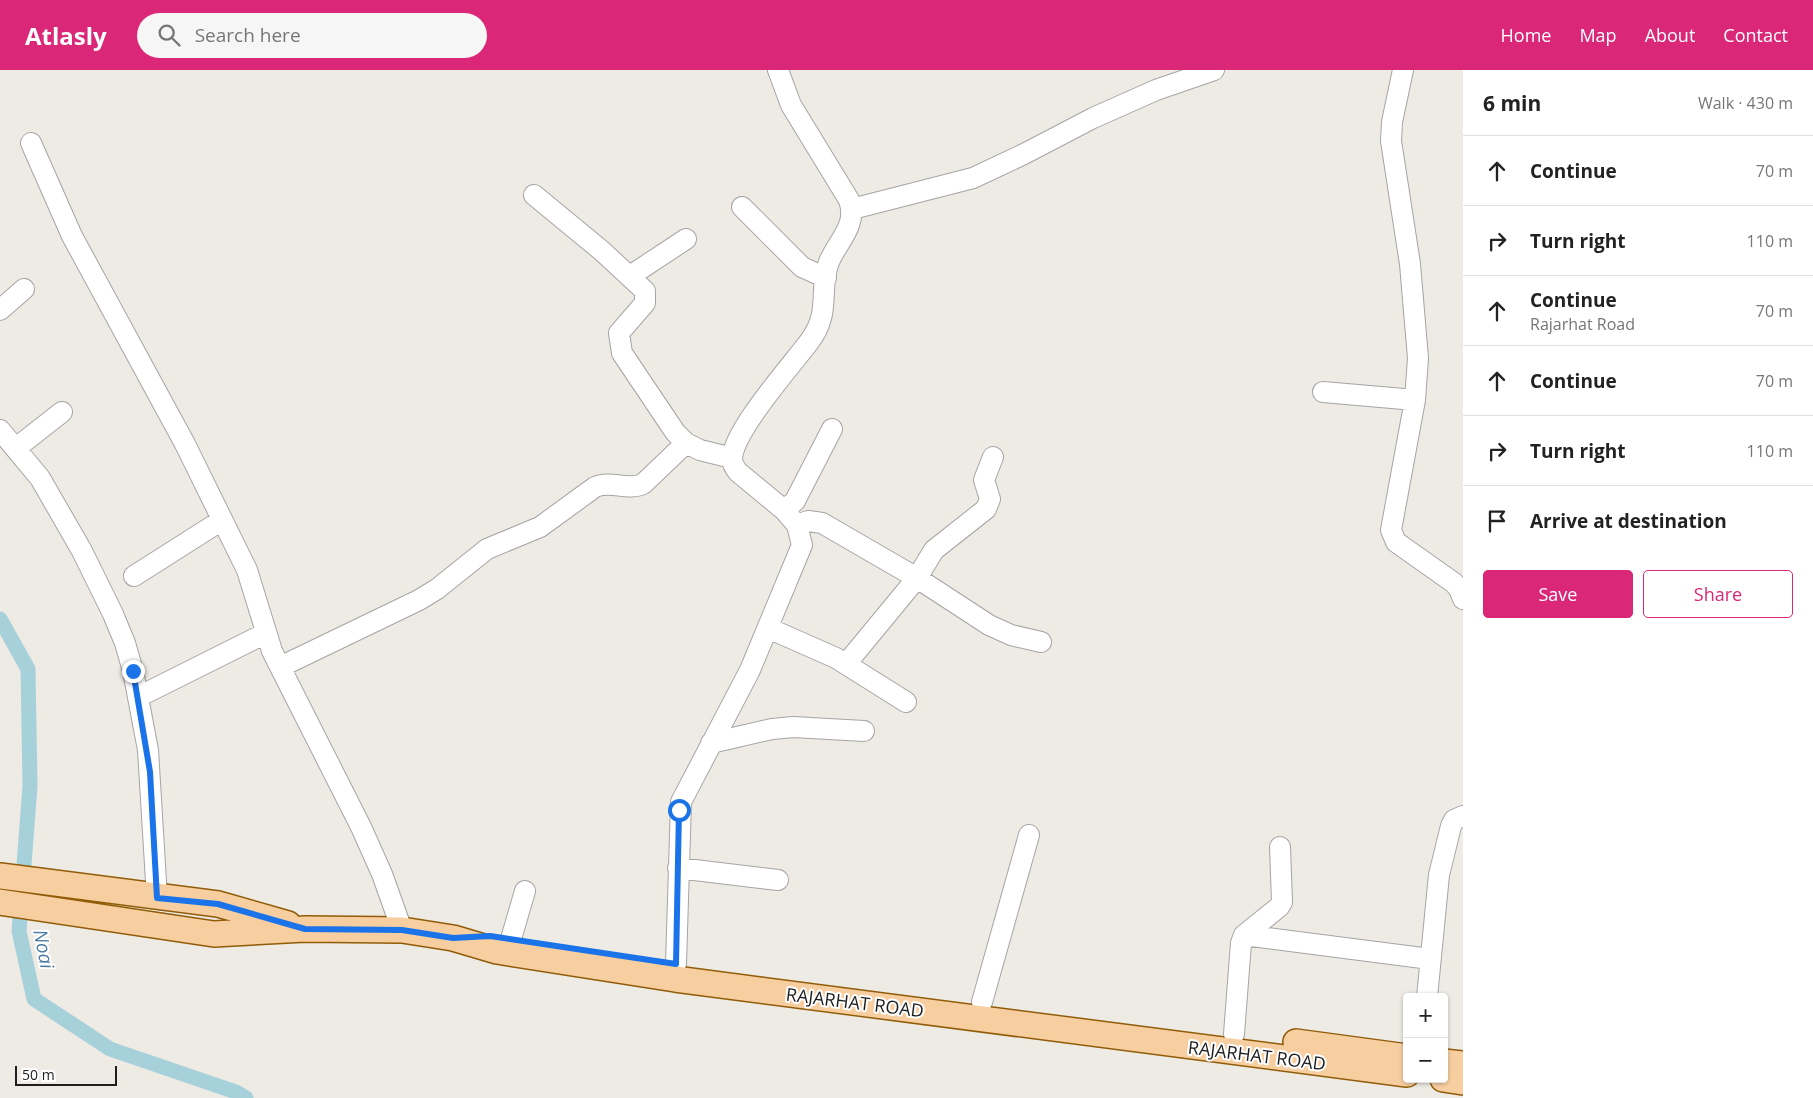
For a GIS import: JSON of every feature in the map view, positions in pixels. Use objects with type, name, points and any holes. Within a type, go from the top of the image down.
[{"type":"main road","points":[[0,876],[218,904],[305,929]]},
{"type":"main road","points":[[0,902],[214,934],[305,929]]},
{"type":"main road","name":"RAJARHAT ROAD","points":[[305,929],[402,930],[453,938],[497,951],[675,979],[1403,1073]]},
{"type":"main road","points":[[453,938],[490,936],[676,964],[1403,1056]]},
{"type":"main road","points":[[1448,1062],[1463,1064]]},
{"type":"main road","points":[[1448,1080],[1463,1082]]},
{"type":"street","points":[[852,209],[973,178],[1093,118],[1156,90],[1214,70]]},
{"type":"street","points":[[1403,70],[1392,122],[1391,142],[1410,264],[1418,358],[1415,400],[1391,530],[1392,537],[1396,542],[1454,583],[1463,599]]},
{"type":"street","points":[[676,964],[681,802],[750,670],[801,553],[802,545],[798,524],[738,472],[733,466],[732,458],[734,450],[753,414],[816,332],[825,306],[826,278],[831,258],[848,232],[852,209],[849,200],[791,104],[776,72]]},
{"type":"street","points":[[31,143],[72,236],[185,444],[252,582],[266,633],[280,666],[361,827],[382,874],[402,930]]},
{"type":"street","points":[[534,195],[645,290],[646,299],[619,333],[622,353],[675,432],[686,443],[700,450],[732,458]]},
{"type":"street","points":[[742,207],[802,267],[826,278]]},
{"type":"street","points":[[630,276],[686,239]]},
{"type":"street","points":[[0,310],[24,288]]},
{"type":"street","points":[[1323,392],[1415,400]]},
{"type":"street","points":[[16,448],[62,412]]},
{"type":"street","points":[[0,430],[40,478],[82,551],[113,614],[133,671],[150,772],[145,896]]},
{"type":"street","points":[[784,510],[795,501],[832,430]]},
{"type":"street","points":[[280,666],[419,600],[437,589],[487,549],[540,527],[595,487],[603,484],[636,488],[643,484],[686,443]]},
{"type":"street","points":[[846,664],[917,578],[934,550],[990,504],[984,480],[993,457]]},
{"type":"street","points":[[134,576],[222,520]]},
{"type":"street","points":[[798,524],[808,521],[822,523],[917,578],[1001,631],[1041,642]]},
{"type":"street","points":[[768,628],[846,664],[906,702]]},
{"type":"street","points":[[138,698],[266,633]]},
{"type":"street","points":[[711,743],[786,728],[864,731]]},
{"type":"street","points":[[1427,993],[1439,875],[1451,826],[1454,820],[1463,816]]},
{"type":"street","points":[[982,1002],[1029,835]]},
{"type":"street","points":[[1234,1034],[1240,950],[1244,936],[1279,907],[1282,902],[1280,847]]},
{"type":"street","points":[[678,868],[778,880]]},
{"type":"street","points":[[512,939],[525,891]]},
{"type":"street","points":[[1244,936],[1430,959]]},
{"type":"waterway","name":"Noai","points":[[0,619],[28,669],[30,786],[19,931],[34,999],[110,1049],[236,1092],[246,1098]]},
{"type":"route","points":[[133,671],[148,750],[157,898],[218,904],[305,929],[402,930],[453,938],[490,936],[676,964],[679,902],[679,810]]}]
